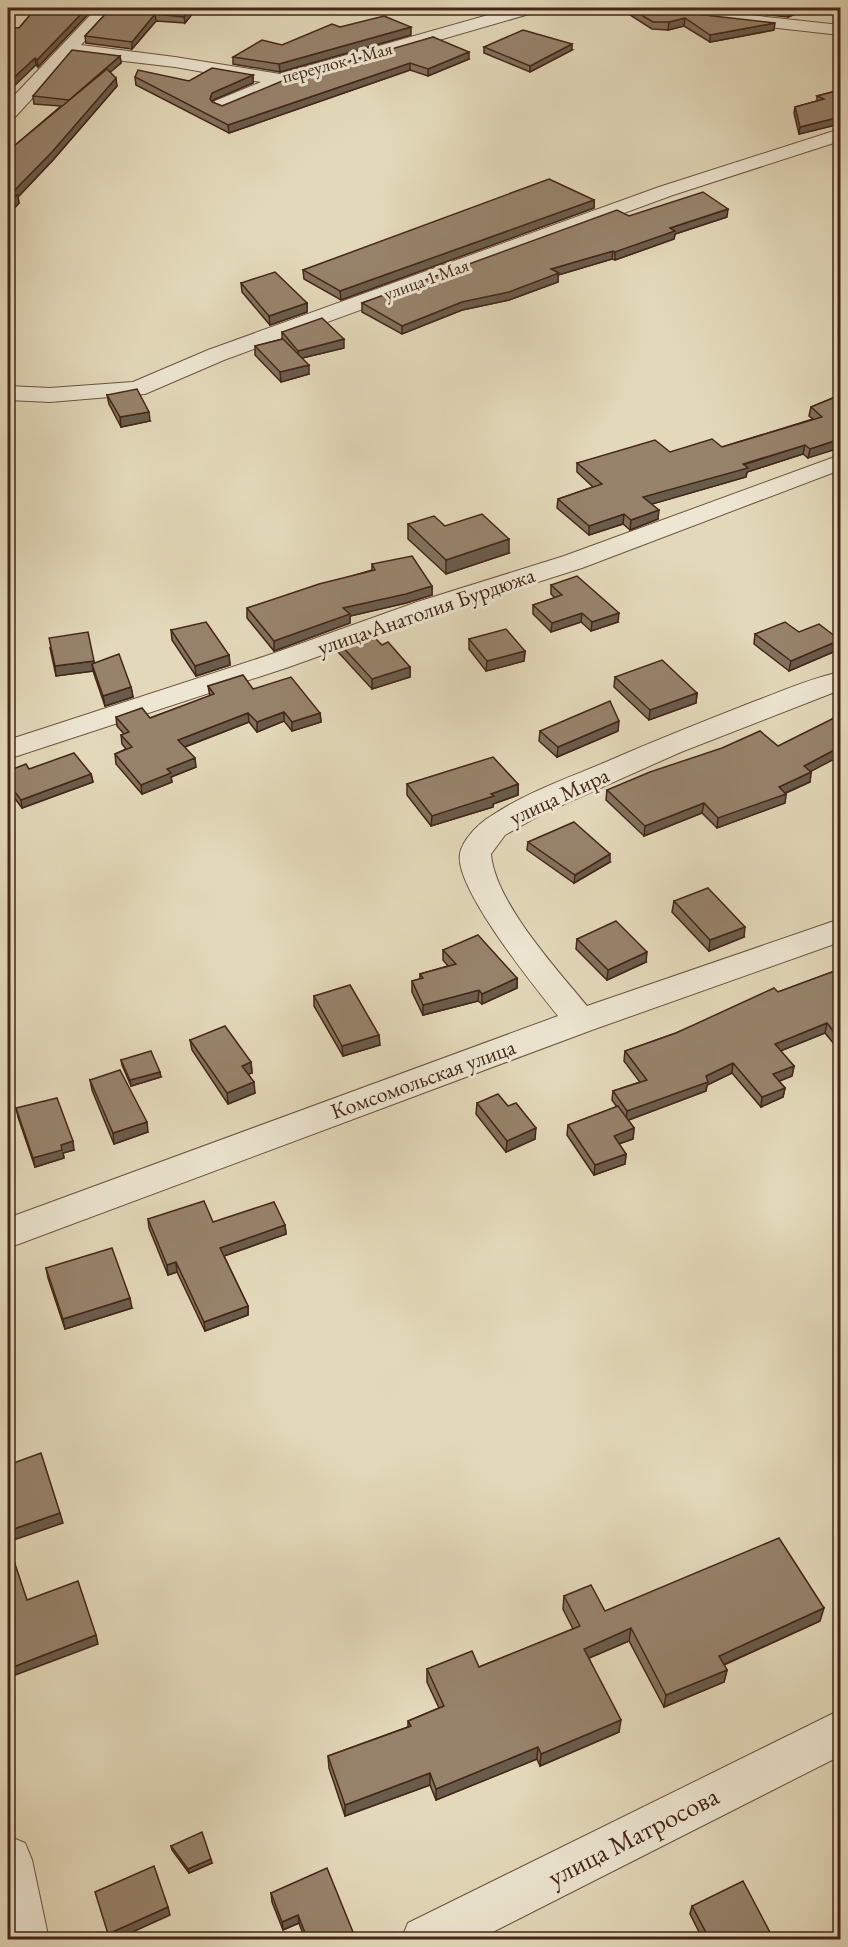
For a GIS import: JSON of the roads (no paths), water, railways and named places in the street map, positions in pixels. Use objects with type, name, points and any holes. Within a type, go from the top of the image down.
[{"type":"street","points":[[8,113],[106,8]]},
{"type":"street","name":"переулок 1 Мая","points":[[69,49],[175,62],[281,80],[530,8]]},
{"type":"street","points":[[645,8],[840,30]]},
{"type":"street","points":[[222,105],[281,80]]},
{"type":"street","name":"улица 1 Мая","points":[[8,393],[50,395],[136,389],[216,355],[666,191],[840,135]]},
{"type":"street","name":"улица Анатолия Бурдюжа","points":[[8,750],[276,662],[427,608],[573,562],[840,462]]},
{"type":"street","name":"улица Мира","points":[[580,1021],[489,899],[476,870],[475,855],[483,841],[493,829],[513,817],[589,781],[743,716],[840,680]]},
{"type":"street","name":"Комсомольская улица","points":[[8,1233],[580,1021],[840,930]]},
{"type":"street","name":"улица Матросова","points":[[425,1940],[840,1732]]},
{"type":"street","points":[[8,1860],[25,1940]]}]
